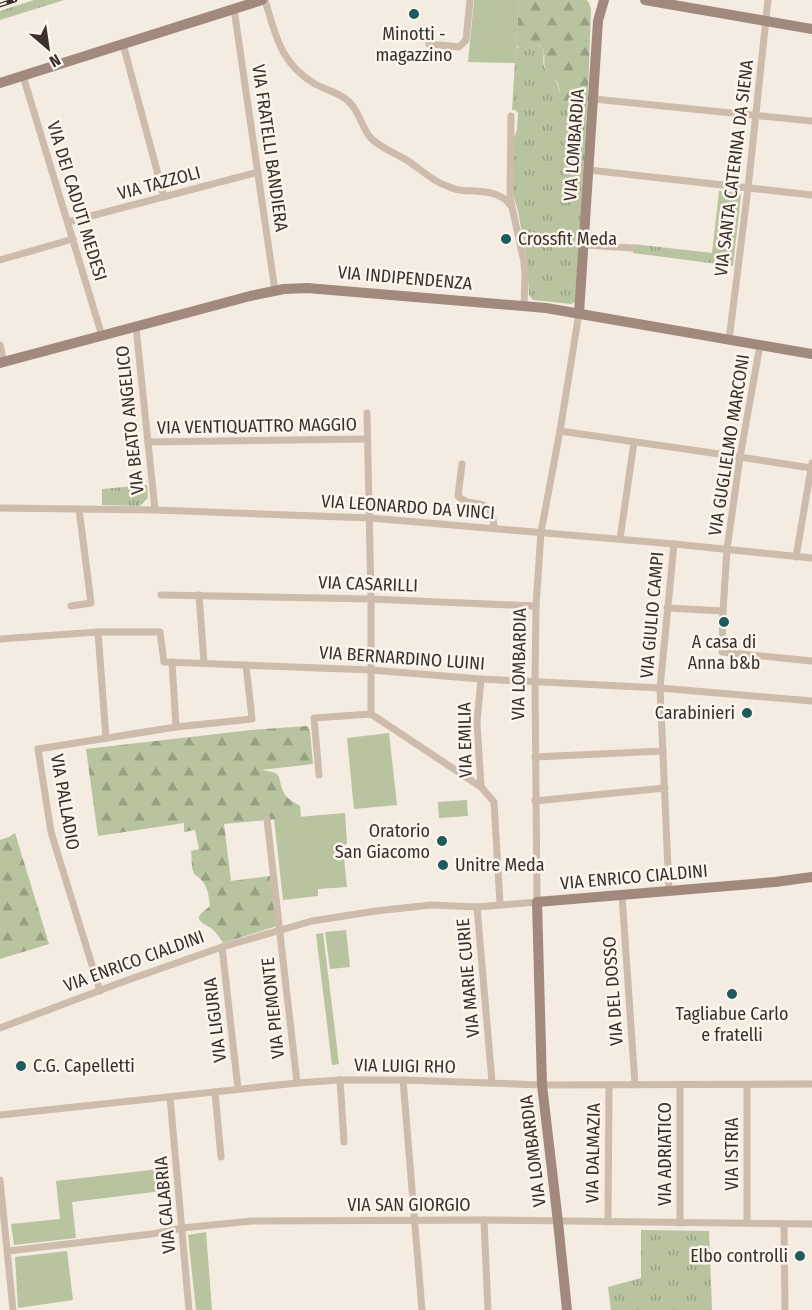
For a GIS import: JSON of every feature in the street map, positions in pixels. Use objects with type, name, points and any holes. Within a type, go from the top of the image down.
[{"type":"street","points":[[0,83],[264,0],[279,44],[288,61],[312,82],[348,101],[374,140],[439,183],[458,189],[492,193],[505,198],[510,205]]},
{"type":"street","points":[[429,45],[459,47],[466,40],[470,0]]},
{"type":"street","name":"VIA LOMBARDIA","points":[[596,0],[598,21]]},
{"type":"street","name":"VIA LOMBARDIA","points":[[567,1310],[542,1085],[534,756],[536,606],[541,532],[579,313],[598,21],[602,0]]},
{"type":"street","points":[[645,0],[812,29]]},
{"type":"street","name":"VIA SANTA CATERINA DA SIENA","points":[[729,339],[768,0]]},
{"type":"street","name":"VIA FRATELLI BANDIERA","points":[[234,9],[275,291]]},
{"type":"street","points":[[123,44],[164,197]]},
{"type":"street","name":"VIA DEI CADUTI MEDESI","points":[[23,76],[102,336]]},
{"type":"street","points":[[594,99],[812,122]]},
{"type":"street","points":[[511,116],[510,205],[524,262],[525,305]]},
{"type":"street","points":[[589,170],[812,195]]},
{"type":"street","name":"VIA TAZZOLI","points":[[68,222],[258,172]]},
{"type":"street","points":[[0,260],[73,239]]},
{"type":"street","points":[[584,245],[633,248]]},
{"type":"street","name":"VIA INDIPENDENZA","points":[[2,363],[275,291],[295,288],[525,305],[812,354]]},
{"type":"street","name":"VIA BEATO ANGELICO","points":[[136,327],[155,510]]},
{"type":"street","points":[[0,345],[2,363]]},
{"type":"street","name":"VIA GUGLIELMO MARCONI","points":[[760,345],[740,457],[727,549],[722,652],[812,661]]},
{"type":"street","points":[[367,413],[371,714]]},
{"type":"street","points":[[560,431],[812,466],[796,557]]},
{"type":"street","name":"VIA VENTIQUATTRO MAGGIO","points":[[148,442],[367,439]]},
{"type":"street","points":[[620,539],[634,442]]},
{"type":"street","points":[[462,464],[458,496],[464,501],[486,506],[493,516],[494,528]]},
{"type":"street","name":"VIA LEONARDO DA VINCI","points":[[0,508],[155,510],[370,518],[812,558]]},
{"type":"street","points":[[71,606],[91,603],[79,510]]},
{"type":"street","name":"VIA GIULIO CAMPI","points":[[669,891],[660,688],[674,544]]},
{"type":"street","name":"VIA CASARILLI","points":[[162,595],[371,599],[536,606]]},
{"type":"street","points":[[199,596],[204,663]]},
{"type":"street","points":[[667,608],[723,611]]},
{"type":"street","points":[[98,632],[106,738],[176,727],[252,719],[246,665]]},
{"type":"street","points":[[0,639],[98,632],[160,632],[164,662],[172,662],[176,727]]},
{"type":"street","name":"VIA BERNARDINO LUINI","points":[[172,662],[371,670],[812,700]]},
{"type":"street","name":"VIA EMILIA","points":[[481,679],[477,722],[481,787],[494,802],[500,904]]},
{"type":"street","points":[[319,775],[314,718],[371,714],[481,787]]},
{"type":"street","name":"VIA PALLADIO","points":[[100,991],[51,831],[38,749],[106,738]]},
{"type":"street","points":[[534,756],[663,752]]},
{"type":"street","points":[[535,801],[665,788]]},
{"type":"street","points":[[267,819],[280,930]]},
{"type":"street","name":"VIA ENRICO CIALDINI","points":[[0,1028],[222,947],[325,918],[431,905],[477,907],[812,877]]},
{"type":"street","name":"VIA DEL DOSSO","points":[[622,895],[635,1085]]},
{"type":"street","name":"VIA MARIE CURIE","points":[[477,907],[492,1082]]},
{"type":"street","name":"VIA PIEMONTE","points":[[280,930],[297,1083]]},
{"type":"street","name":"VIA LIGURIA","points":[[222,947],[238,1089]]},
{"type":"street","points":[[340,1080],[344,1142]]},
{"type":"street","name":"VIA LUIGI RHO","points":[[0,1115],[340,1080],[542,1085],[812,1084]]},
{"type":"street","points":[[403,1080],[422,1310]]},
{"type":"street","name":"VIA DALMAZIA","points":[[608,1222],[609,1085]]},
{"type":"street","name":"VIA ADRIATICO","points":[[680,1085],[680,1223]]},
{"type":"street","name":"VIA ISTRIA","points":[[747,1085],[747,1223]]},
{"type":"street","points":[[215,1092],[221,1157]]},
{"type":"street","name":"VIA CALABRIA","points":[[170,1096],[189,1310]]},
{"type":"street","points":[[0,1180],[13,1310]]},
{"type":"street","points":[[484,1220],[488,1310]]},
{"type":"street","name":"VIA SAN GIORGIO","points":[[8,1251],[252,1221],[484,1220],[812,1224]]},
{"type":"street","points":[[784,1224],[785,1310]]},
{"type":"green space","points":[[34,0],[64,0],[0,20],[0,11]]},
{"type":"green space","points":[[474,0],[519,0],[515,63],[468,62]]},
{"type":"green space","points":[[519,0],[587,0],[589,3],[591,9],[588,95],[583,103],[573,106],[562,101],[559,85],[546,71],[544,53],[540,46],[533,45],[522,49],[516,46]]},
{"type":"green space","points":[[536,44],[543,51],[543,62],[546,69],[557,83],[559,91],[572,106],[582,103],[588,95],[575,302],[571,304],[533,300],[529,295],[527,261],[512,191],[514,137],[517,130],[518,113],[512,110],[516,46],[521,48]]},
{"type":"green space","points":[[719,191],[741,195],[733,266],[633,253],[633,244],[712,253]]},
{"type":"green space","points":[[147,485],[148,498],[140,506],[102,505],[102,489]]},
{"type":"green space","points":[[307,726],[310,731],[313,764],[261,770],[277,774],[285,795],[300,806],[301,817],[224,824],[231,881],[270,876],[277,926],[223,943],[214,930],[199,919],[200,915],[210,906],[209,896],[205,884],[192,869],[191,851],[199,849],[195,830],[184,832],[184,823],[98,836],[86,749],[251,730]]},
{"type":"green space","points":[[389,733],[397,805],[354,809],[347,738]]},
{"type":"green space","points":[[467,800],[468,816],[439,818],[438,802]]},
{"type":"green space","points":[[345,813],[347,843],[343,848],[347,887],[318,889],[318,896],[283,900],[274,819]]},
{"type":"green space","points":[[15,833],[49,944],[0,959],[0,840]]},
{"type":"green space","points":[[346,930],[350,967],[330,969],[325,932]]},
{"type":"green space","points":[[323,933],[339,1064],[332,1065],[316,934]]},
{"type":"green space","points":[[168,1168],[170,1190],[72,1202],[76,1238],[14,1245],[11,1224],[60,1219],[56,1181]]},
{"type":"green space","points":[[641,1230],[709,1231],[712,1310],[611,1310],[608,1287],[641,1278]]},
{"type":"green space","points":[[206,1232],[212,1310],[196,1310],[188,1235]]},
{"type":"green space","points":[[67,1251],[73,1300],[18,1308],[15,1257]]},
{"type":"railway","points":[[0,5],[15,0]]},
{"type":"place","name":"Minotti - magazzino","points":[[414,14]]},
{"type":"place","name":"Crossfit Meda","points":[[506,239]]},
{"type":"place","name":"A casa di Anna b&b","points":[[724,622]]},
{"type":"place","name":"Carabinieri","points":[[747,713]]},
{"type":"place","name":"Oratorio San Giacomo","points":[[442,841]]},
{"type":"place","name":"Unitre Meda","points":[[443,865]]},
{"type":"place","name":"Tagliabue Carlo e fratelli","points":[[732,994]]},
{"type":"place","name":"C.G. Capelletti","points":[[21,1066]]},
{"type":"place","name":"Elbo controlli","points":[[800,1256]]}]
